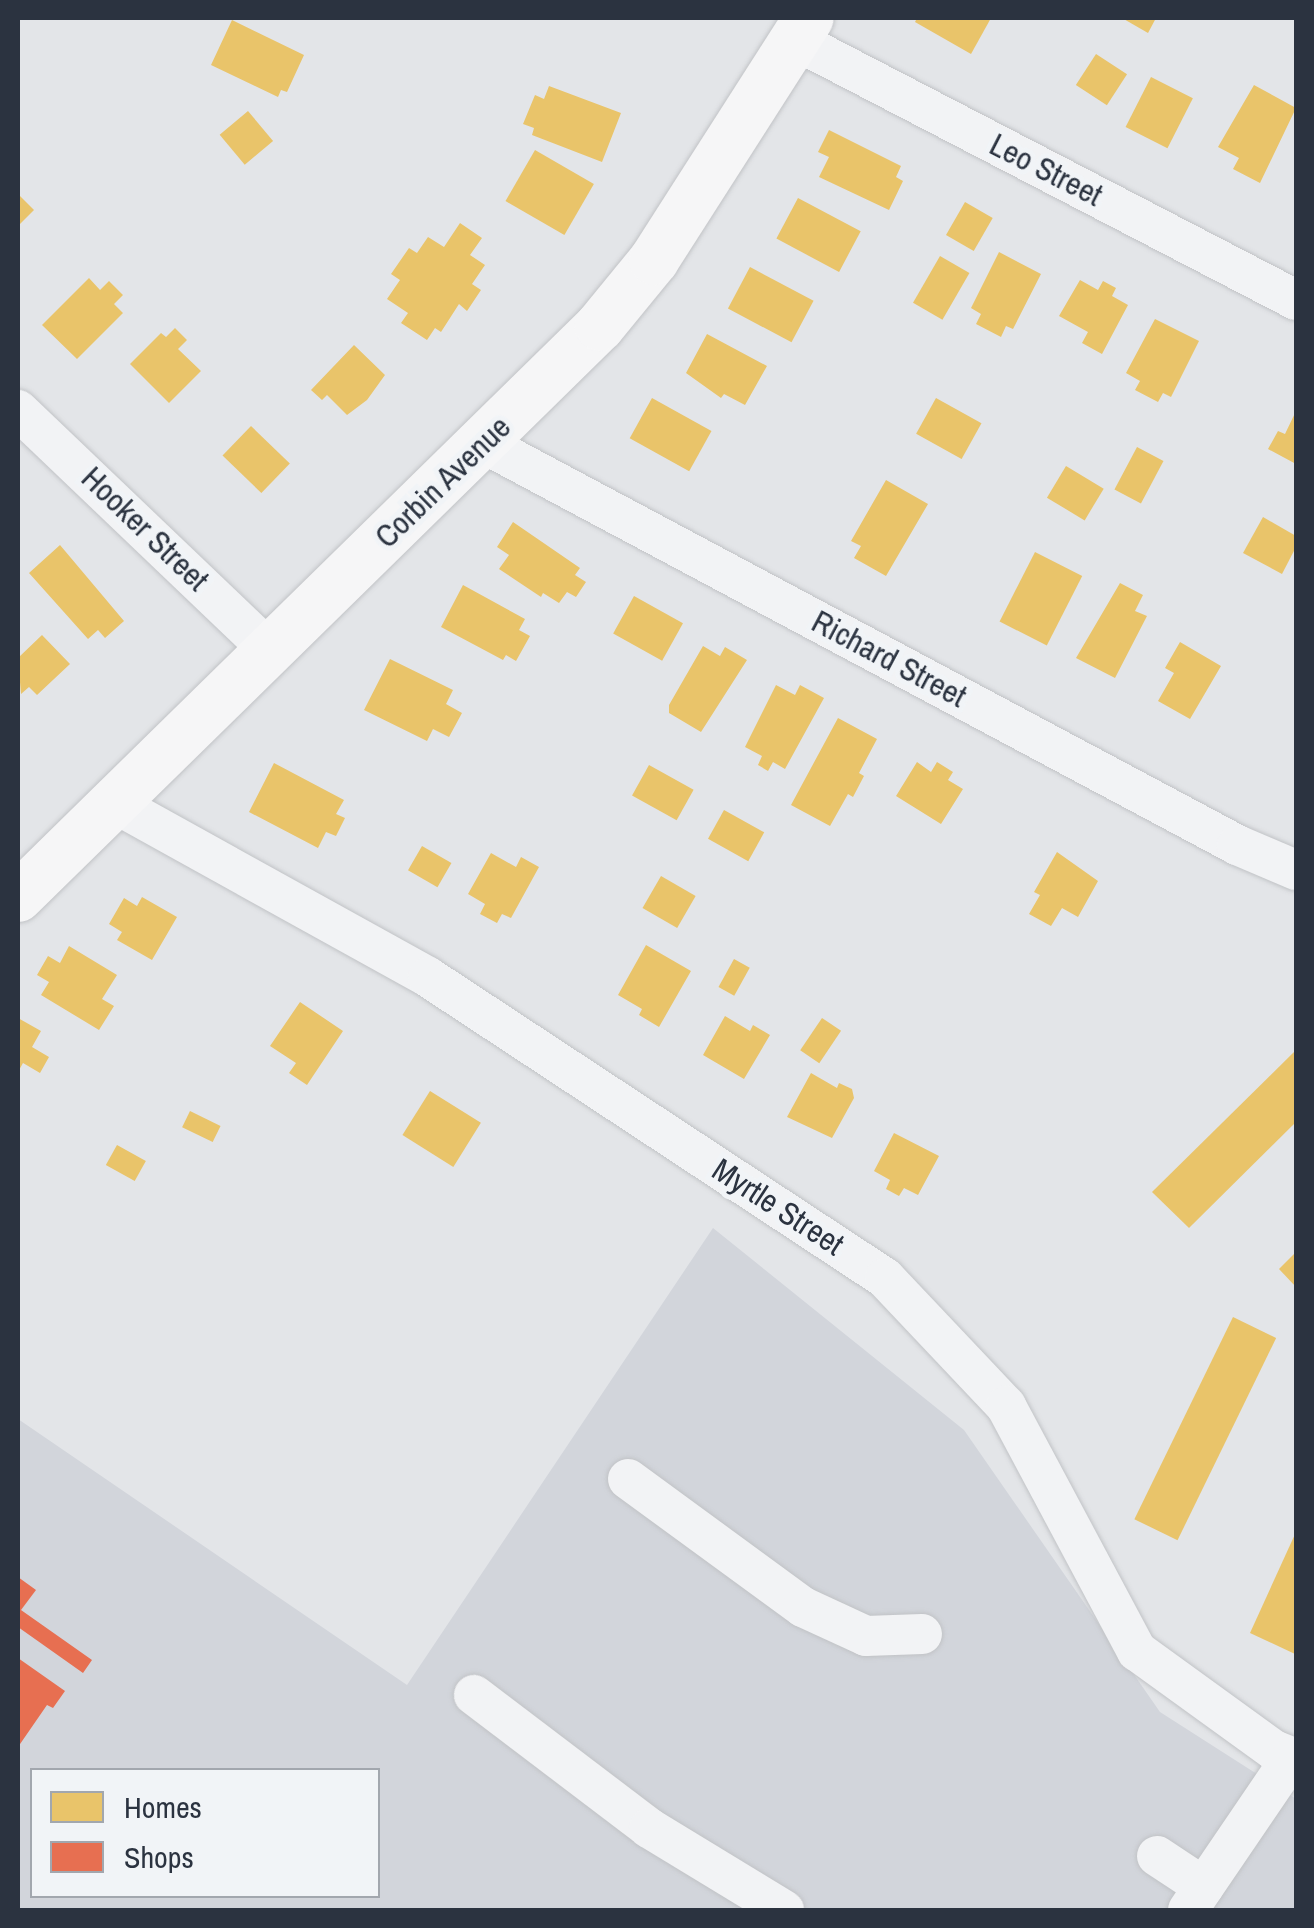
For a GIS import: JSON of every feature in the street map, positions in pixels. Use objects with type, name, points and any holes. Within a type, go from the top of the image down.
[{"type":"main road","name":"Corbin Avenue","points":[[18,897],[629,294],[802,29]]},
{"type":"street","name":"Leo Street","points":[[802,29],[1296,300]]},
{"type":"street","name":"Hooker Street","points":[[18,410],[269,650]]},
{"type":"street","name":"Richard Street","points":[[483,442],[1237,845],[1296,870]]},
{"type":"street","name":"Myrtle Street","points":[[116,804],[428,977],[885,1278],[1006,1406],[1137,1650],[1274,1750],[1294,1758]]},
{"type":"street","points":[[628,1478],[804,1607],[866,1636],[922,1634]]},
{"type":"street","points":[[474,1695],[649,1828],[784,1910]]},
{"type":"street","points":[[1157,1856],[1196,1899],[1294,1758]]},
{"type":"shaded area","points":[[713,1228],[964,1430],[1160,1712],[1296,1799],[1296,1910],[18,1910],[18,1419],[407,1685]]},
{"type":"building: Homes","points":[[917,18],[991,18],[971,54],[915,22]]},
{"type":"building: Homes","points":[[1122,18],[1156,18],[1148,33]]},
{"type":"building: Homes","points":[[232,20],[304,55],[287,92],[281,90],[278,97],[211,65]]},
{"type":"building: Homes","points":[[1096,54],[1127,74],[1107,105],[1076,85]]},
{"type":"building: Homes","points":[[1151,77],[1193,98],[1167,148],[1126,127]]},
{"type":"building: Homes","points":[[1254,85],[1296,108],[1260,183],[1233,169],[1239,158],[1218,147]]},
{"type":"building: Homes","points":[[549,86],[621,113],[602,162],[532,135],[534,128],[523,124],[535,95],[544,99]]},
{"type":"building: Homes","points":[[248,111],[273,141],[245,165],[220,135]]},
{"type":"building: Homes","points":[[829,130],[901,166],[896,177],[903,181],[889,210],[819,177],[829,157],[818,152]]},
{"type":"building: Homes","points":[[535,150],[594,184],[564,235],[506,201]]},
{"type":"building: Homes","points":[[18,194],[34,210],[18,226]]},
{"type":"building: Homes","points":[[798,198],[861,231],[839,272],[776,239]]},
{"type":"building: Homes","points":[[965,202],[993,218],[974,251],[946,235]]},
{"type":"building: Homes","points":[[460,223],[482,238],[470,255],[485,265],[472,284],[481,290],[467,311],[459,304],[441,332],[435,328],[427,340],[401,323],[408,313],[387,299],[400,280],[391,274],[409,248],[417,253],[428,237],[444,247]]},
{"type":"building: Homes","points":[[999,252],[1041,274],[1013,329],[1006,326],[1001,337],[976,324],[981,314],[971,308]]},
{"type":"building: Homes","points":[[940,256],[969,273],[942,320],[913,303]]},
{"type":"building: Homes","points":[[750,267],[814,301],[792,342],[728,308]]},
{"type":"building: Homes","points":[[89,278],[100,290],[109,281],[123,295],[114,304],[123,313],[77,359],[42,325]]},
{"type":"building: Homes","points":[[1080,280],[1098,290],[1103,281],[1116,288],[1112,296],[1128,305],[1102,354],[1082,343],[1088,332],[1059,316]]},
{"type":"building: Homes","points":[[1155,319],[1199,341],[1171,397],[1163,393],[1158,402],[1135,390],[1140,381],[1126,373]]},
{"type":"building: Homes","points":[[175,328],[187,340],[178,349],[201,371],[169,403],[130,364],[161,333],[166,337]]},
{"type":"building: Homes","points":[[707,334],[767,366],[745,405],[724,394],[721,398],[686,373]]},
{"type":"building: Homes","points":[[354,345],[385,375],[367,400],[347,415],[327,395],[322,400],[311,390]]},
{"type":"building: Homes","points":[[652,398],[711,431],[689,471],[630,438]]},
{"type":"building: Homes","points":[[936,398],[981,423],[962,459],[916,434]]},
{"type":"building: Homes","points":[[1296,411],[1296,464],[1268,449],[1278,431],[1285,434]]},
{"type":"building: Homes","points":[[251,426],[290,464],[261,493],[223,455]]},
{"type":"building: Homes","points":[[1137,447],[1163,461],[1141,503],[1114,489]]},
{"type":"building: Homes","points":[[1066,466],[1104,489],[1085,520],[1047,498]]},
{"type":"building: Homes","points":[[886,480],[928,504],[886,576],[854,558],[861,546],[851,541]]},
{"type":"building: Homes","points":[[1263,517],[1296,536],[1296,547],[1282,574],[1243,553]]},
{"type":"building: Homes","points":[[513,522],[580,568],[575,575],[586,582],[576,597],[567,592],[559,603],[543,593],[541,597],[499,569],[509,555],[497,547]]},
{"type":"building: Homes","points":[[60,545],[124,621],[105,638],[98,630],[88,639],[29,573]]},
{"type":"building: Homes","points":[[1035,552],[1082,576],[1047,646],[1000,621]]},
{"type":"building: Homes","points":[[1120,583],[1143,595],[1135,611],[1147,616],[1115,678],[1076,658]]},
{"type":"building: Homes","points":[[463,585],[525,619],[519,630],[530,636],[516,661],[506,655],[503,660],[441,627]]},
{"type":"building: Homes","points":[[634,596],[683,623],[662,661],[613,634]]},
{"type":"building: Homes","points":[[42,635],[70,664],[37,695],[29,687],[21,694],[18,658]]},
{"type":"building: Homes","points":[[1180,642],[1221,666],[1190,719],[1158,701],[1174,673],[1165,668]]},
{"type":"building: Homes","points":[[703,646],[720,656],[725,647],[747,660],[701,732],[669,713],[669,705]]},
{"type":"building: Homes","points":[[390,659],[453,690],[446,704],[462,713],[449,737],[433,729],[427,741],[364,710]]},
{"type":"building: Homes","points":[[776,685],[795,695],[800,685],[824,698],[785,769],[773,762],[768,771],[758,765],[762,756],[745,747]]},
{"type":"building: Homes","points":[[838,718],[877,739],[859,773],[864,776],[853,797],[848,794],[830,826],[791,805]]},
{"type":"building: Homes","points":[[917,762],[931,772],[937,762],[953,772],[948,780],[963,789],[941,824],[896,796]]},
{"type":"building: Homes","points":[[274,763],[344,800],[336,814],[345,818],[336,836],[326,832],[318,848],[249,812]]},
{"type":"building: Homes","points":[[649,765],[694,790],[677,820],[632,796]]},
{"type":"building: Homes","points":[[724,810],[764,832],[748,861],[708,839]]},
{"type":"building: Homes","points":[[422,846],[451,863],[437,887],[408,870]]},
{"type":"building: Homes","points":[[1057,852],[1098,881],[1078,917],[1062,908],[1051,926],[1029,914],[1040,895],[1034,892]]},
{"type":"building: Homes","points":[[491,853],[516,867],[521,857],[539,867],[511,918],[502,914],[497,923],[480,914],[485,904],[468,894]]},
{"type":"building: Homes","points":[[661,876],[696,896],[677,928],[642,908]]},
{"type":"building: Homes","points":[[142,897],[177,917],[152,960],[117,940],[122,932],[109,924],[124,898],[137,906]]},
{"type":"building: Homes","points":[[646,945],[691,971],[659,1027],[639,1015],[642,1009],[618,995]]},
{"type":"building: Homes","points":[[69,946],[117,975],[102,999],[114,1006],[99,1030],[41,995],[49,982],[37,975],[48,956],[60,963]]},
{"type":"building: Homes","points":[[734,959],[750,968],[734,996],[718,987]]},
{"type":"building: Homes","points":[[300,1002],[343,1031],[307,1085],[289,1073],[296,1063],[270,1046]]},
{"type":"building: Homes","points":[[725,1016],[750,1031],[753,1025],[770,1035],[744,1079],[703,1055]]},
{"type":"building: Homes","points":[[18,1018],[41,1031],[32,1047],[49,1057],[40,1073],[23,1063],[18,1072]]},
{"type":"building: Homes","points":[[822,1018],[841,1031],[819,1063],[800,1050]]},
{"type":"building: Homes","points":[[1296,1050],[1296,1122],[1189,1228],[1152,1192]]},
{"type":"building: Homes","points":[[811,1073],[837,1088],[839,1083],[852,1089],[854,1098],[832,1138],[787,1117]]},
{"type":"building: Homes","points":[[430,1091],[481,1123],[453,1167],[402,1135]]},
{"type":"building: Homes","points":[[190,1111],[221,1126],[213,1142],[182,1127]]},
{"type":"building: Homes","points":[[894,1133],[939,1156],[918,1195],[904,1188],[899,1196],[886,1189],[890,1180],[874,1171]]},
{"type":"building: Homes","points":[[117,1145],[146,1161],[135,1181],[106,1165]]},
{"type":"building: Homes","points":[[1296,1252],[1296,1287],[1279,1269]]},
{"type":"building: Homes","points":[[1233,1317],[1276,1338],[1178,1540],[1134,1519]]},
{"type":"building: Homes","points":[[1296,1532],[1296,1651],[1295,1654],[1250,1633]]},
{"type":"building: Shops","points":[[18,1577],[36,1590],[21,1610],[92,1660],[83,1673],[18,1627]]},
{"type":"building: Shops","points":[[18,1658],[65,1691],[53,1708],[47,1705],[18,1747]]}]
